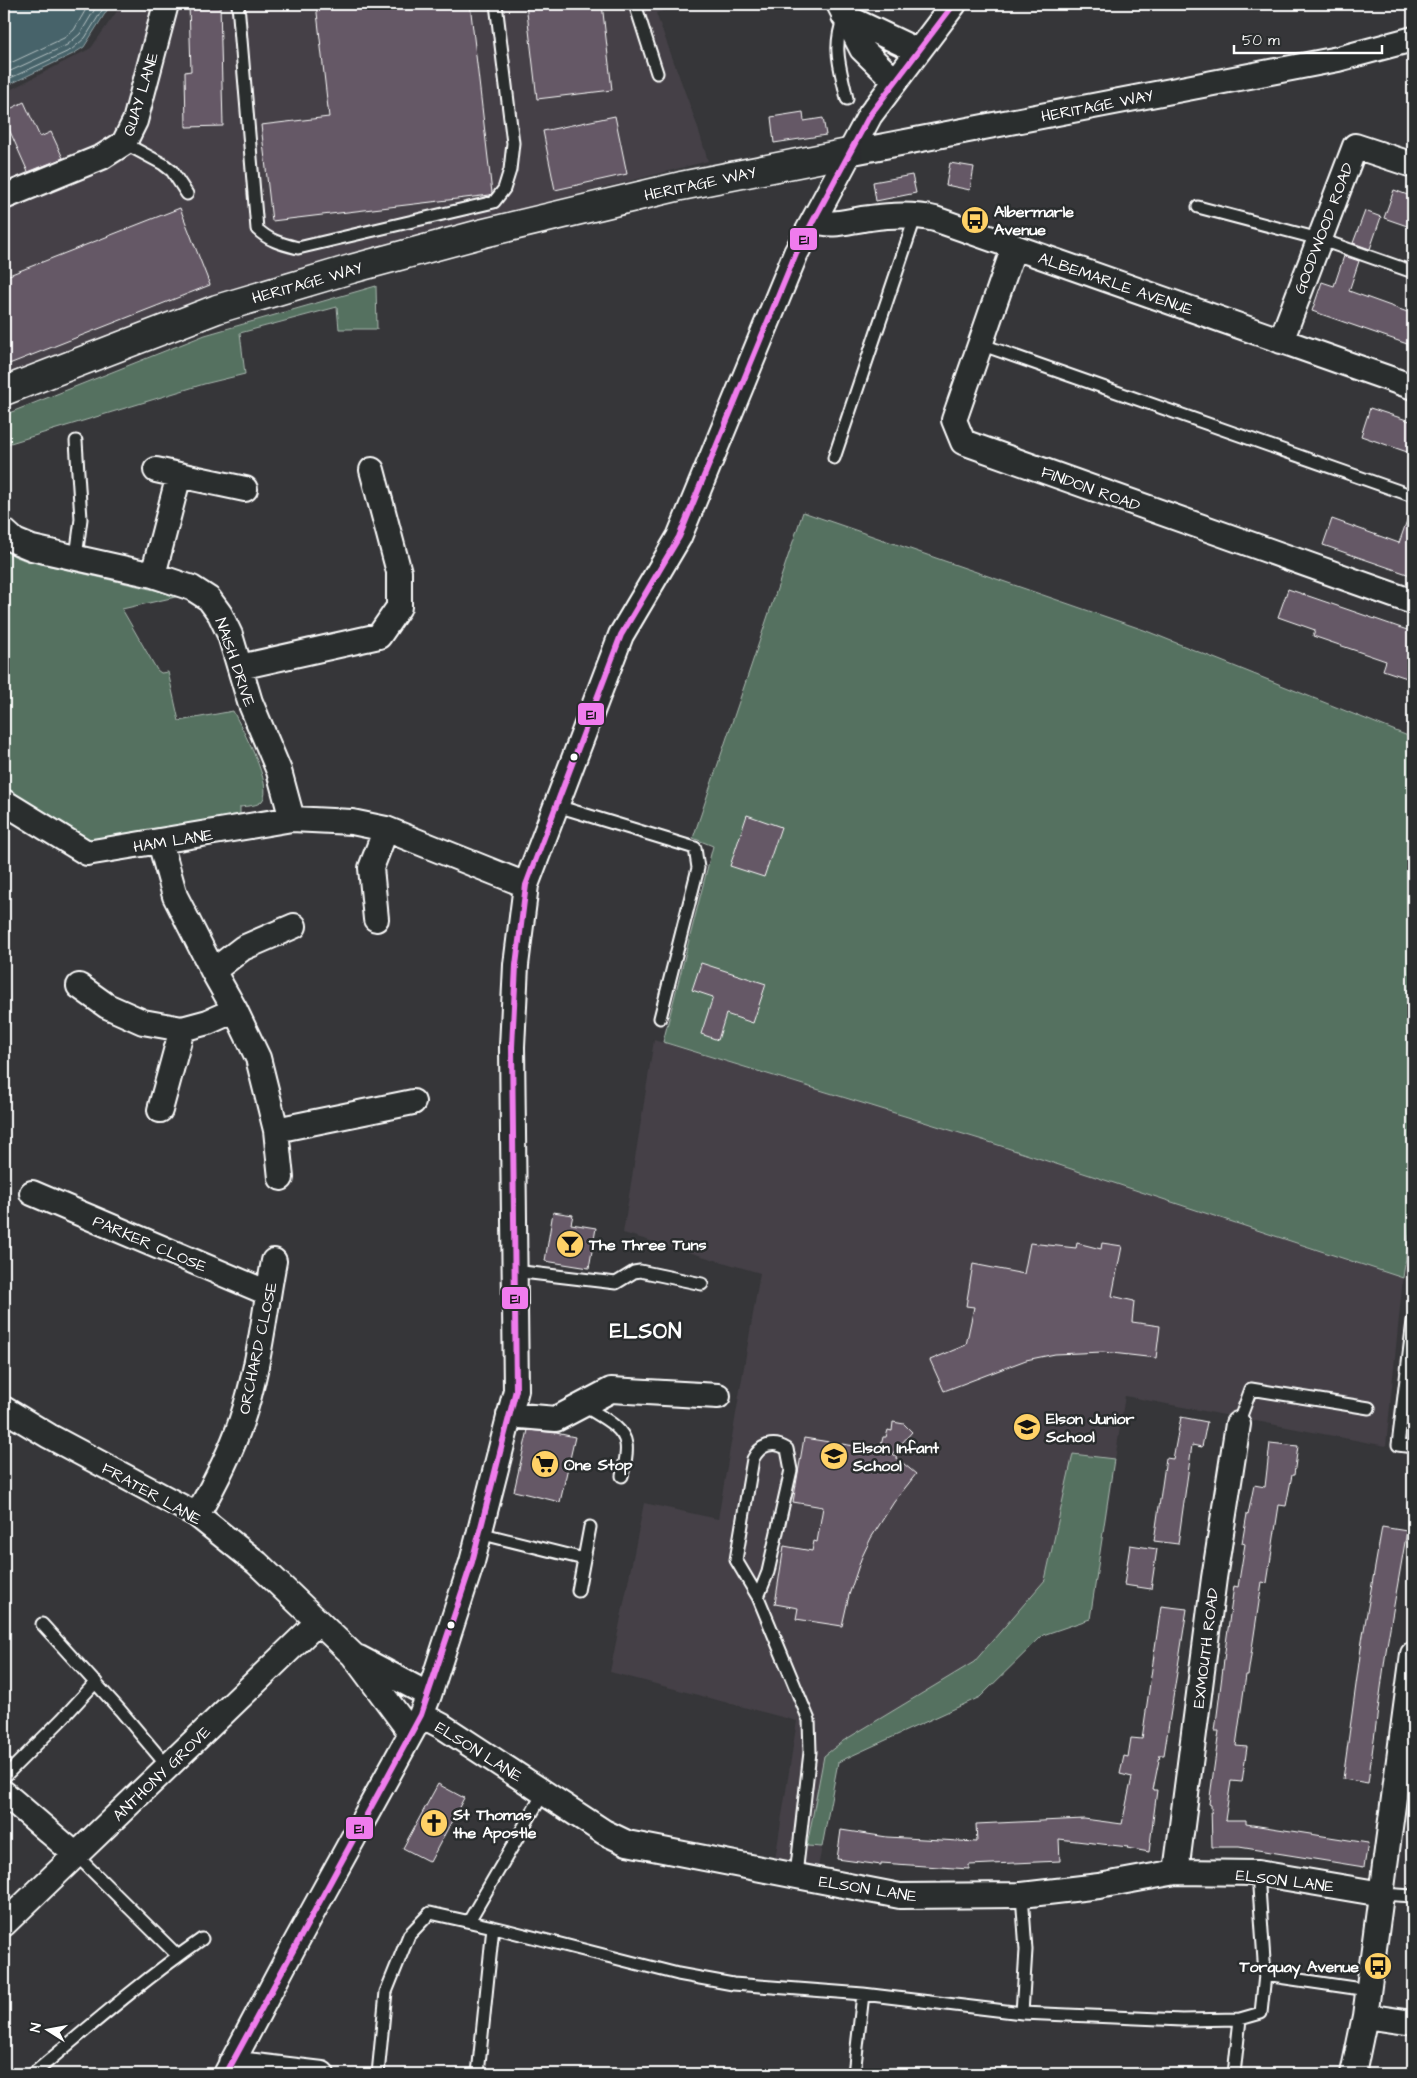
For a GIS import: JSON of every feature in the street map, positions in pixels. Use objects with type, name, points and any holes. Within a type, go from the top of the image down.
[{"type":"street","name":"QUAY LANE","points":[[4,197],[102,157],[124,143],[135,121],[166,4]]},
{"type":"street","points":[[322,2074],[228,2069],[420,1714],[472,1562],[516,1390],[512,1047],[516,965],[526,885],[621,635],[679,537],[782,284],[848,153],[870,115],[954,4]]},
{"type":"street","points":[[841,10],[918,51]]},
{"type":"street","points":[[841,10],[862,49],[895,81]]},
{"type":"street","name":"HERITAGE WAY","points":[[4,391],[217,309],[351,269],[484,233],[645,194],[1338,59],[1413,39]]},
{"type":"street","name":"GOODWOOD ROAD","points":[[1281,340],[1355,146],[1413,165]]},
{"type":"street","name":"ALBEMARLE AVENUE","points":[[814,220],[826,225],[871,218],[916,215],[936,219],[1413,387]]},
{"type":"street","name":"FINDON ROAD","points":[[1014,247],[954,420],[963,442],[1413,602]]},
{"type":"street","points":[[156,470],[245,489]]},
{"type":"street","points":[[240,667],[379,636],[399,607],[399,572],[372,470]]},
{"type":"street","points":[[153,575],[179,475]]},
{"type":"street","name":"NAISH DRIVE","points":[[4,531],[16,541],[32,548],[153,575],[192,588],[209,599],[225,622],[250,702],[279,771],[292,819]]},
{"type":"street","name":"HAM LANE","points":[[4,802],[87,853],[292,819],[352,822],[386,829],[526,885]]},
{"type":"street","points":[[376,919],[371,868],[386,829]]},
{"type":"street","points":[[160,842],[175,896],[258,1058],[276,1130],[281,1178]]},
{"type":"street","points":[[213,971],[242,948],[294,926]]},
{"type":"street","points":[[79,986],[107,1006],[143,1022],[182,1029],[208,1022],[235,1010]]},
{"type":"street","points":[[160,1110],[182,1029]]},
{"type":"street","points":[[276,1130],[413,1102]]},
{"type":"street","name":"PARKER CLOSE","points":[[32,1193],[268,1293]]},
{"type":"street","name":"ORCHARD CLOSE","points":[[197,1515],[224,1467],[242,1422],[258,1356],[274,1261]]},
{"type":"street","points":[[509,1415],[556,1419],[612,1390],[718,1396]]},
{"type":"street","name":"FRATER LANE","points":[[4,1410],[48,1436],[197,1515],[257,1563],[353,1655],[420,1714]]},
{"type":"street","name":"EXMOUTH ROAD","points":[[1176,1872],[1212,1588],[1238,1424]]},
{"type":"street","name":"ANTHONY GROVE","points":[[4,1924],[318,1622]]},
{"type":"street","points":[[1353,2074],[1365,2016],[1411,1694],[1413,1654]]},
{"type":"street","name":"FRATER LANE","points":[[353,1655],[420,1714]]},
{"type":"street","name":"ELSON LANE","points":[[420,1714],[442,1726],[604,1832],[627,1843],[900,1896],[1022,1895],[1099,1886],[1176,1872],[1258,1873],[1382,1894]]},
{"type":"street","points":[[4,1793],[76,1855]]},
{"type":"street","points":[[1365,2016],[1413,2023]]},
{"type":"lane","points":[[238,4],[257,229],[266,238],[280,244],[298,248],[494,202],[504,189],[510,170],[513,143],[496,4]]},
{"type":"lane","points":[[635,4],[657,73]]},
{"type":"lane","points":[[841,10],[836,49],[847,99]]},
{"type":"lane","points":[[124,143],[163,164],[172,171],[187,194]]},
{"type":"lane","points":[[1198,207],[1319,239],[1413,272]]},
{"type":"lane","points":[[834,458],[916,215]]},
{"type":"lane","points":[[980,344],[1413,496]]},
{"type":"lane","points":[[76,441],[81,519],[76,557]]},
{"type":"lane","points":[[557,806],[695,848],[698,868],[660,1018]]},
{"type":"lane","points":[[514,1271],[616,1283],[634,1272],[640,1271],[702,1284]]},
{"type":"lane","points":[[1413,1321],[1398,1445],[1413,1447]]},
{"type":"lane","points":[[1238,1424],[1251,1389],[1369,1408]]},
{"type":"lane","points":[[583,1405],[616,1426],[624,1434],[627,1445],[622,1476]]},
{"type":"lane","points":[[758,1596],[768,1572],[791,1470],[787,1449],[779,1444],[767,1444],[757,1450],[752,1459],[736,1560],[758,1596],[809,1720],[810,1752],[796,1875]]},
{"type":"lane","points":[[578,1591],[590,1527]]},
{"type":"lane","points":[[479,1533],[584,1559]]},
{"type":"lane","points":[[42,1624],[96,1682],[168,1767]]},
{"type":"lane","points":[[4,1777],[96,1682]]},
{"type":"lane","points":[[469,1921],[544,1792]]},
{"type":"lane","points":[[76,1855],[178,1956]]},
{"type":"lane","points":[[378,2074],[386,1992],[409,1935],[430,1913],[469,1921],[678,1974],[733,1984],[863,1994],[1022,2013],[1182,2020],[1240,2019],[1261,2013],[1266,1975],[1258,1873]]},
{"type":"lane","points":[[1382,1894],[1413,1896]]},
{"type":"lane","points":[[1022,1895],[1026,1950],[1022,2013]]},
{"type":"lane","points":[[478,2074],[493,1927]]},
{"type":"lane","points":[[33,2074],[178,1956],[202,1940]]},
{"type":"lane","points":[[1266,1975],[1368,1990]]},
{"type":"lane","points":[[854,2074],[863,1994]]},
{"type":"lane","points":[[1234,2074],[1240,2019]]},
{"type":"shaded area","points":[[122,4],[668,4],[670,9],[656,13],[697,125],[708,161],[423,234],[252,285],[4,378],[4,93],[91,48]]},
{"type":"shaded area","points":[[654,1040],[986,1141],[1403,1278],[1386,1446],[1125,1396],[1090,1619],[1043,1635],[980,1697],[838,1762],[818,1868],[775,1860],[797,1721],[610,1672],[644,1503],[718,1519],[760,1273],[623,1233]]},
{"type":"green space","points":[[376,286],[377,329],[339,329],[337,307],[240,333],[245,374],[204,384],[4,445],[4,415],[205,335]]},
{"type":"green space","points":[[803,512],[1144,630],[1413,738],[1413,1208],[1403,1278],[986,1141],[663,1042],[713,846],[693,838]]},
{"type":"green space","points":[[4,549],[24,560],[180,596],[122,609],[157,670],[161,673],[168,672],[179,721],[233,711],[261,771],[265,794],[262,801],[255,805],[240,807],[240,820],[91,840],[82,838],[4,795]]},
{"type":"green space","points":[[1073,1454],[1114,1459],[1090,1619],[1043,1635],[980,1697],[838,1762],[822,1847],[807,1846],[824,1756],[843,1741],[974,1662],[1045,1580]]},
{"type":"water","points":[[4,4],[111,4],[84,47],[4,87]]},
{"type":"building","points":[[189,4],[220,4],[223,126],[186,127],[185,72],[191,71]]},
{"type":"building","points":[[316,4],[470,4],[492,193],[490,195],[272,221],[261,125],[329,117]]},
{"type":"building","points":[[526,4],[602,4],[612,90],[537,99]]},
{"type":"building","points":[[24,102],[40,137],[51,132],[63,158],[28,172],[4,118],[4,112]]},
{"type":"building","points":[[803,112],[804,121],[823,118],[826,135],[774,143],[771,117]]},
{"type":"building","points":[[615,116],[627,174],[555,190],[543,131]]},
{"type":"building","points":[[950,163],[974,167],[970,190],[946,185]]},
{"type":"building","points":[[912,175],[916,193],[876,201],[873,182]]},
{"type":"building","points":[[1394,190],[1413,197],[1413,228],[1384,218]]},
{"type":"building","points":[[180,208],[210,285],[4,366],[4,277]]},
{"type":"building","points":[[1365,211],[1381,217],[1370,249],[1353,243]]},
{"type":"building","points":[[1344,256],[1359,261],[1349,291],[1413,314],[1413,346],[1312,311],[1322,282],[1334,286]]},
{"type":"building","points":[[1370,408],[1413,422],[1413,454],[1361,436]]},
{"type":"building","points":[[1411,509],[1413,509],[1413,576],[1323,545],[1332,519],[1399,543]]},
{"type":"building","points":[[1288,589],[1413,632],[1413,680],[1383,670],[1386,661],[1313,636],[1315,630],[1278,617]]},
{"type":"building","points":[[747,815],[781,827],[764,877],[730,866]]},
{"type":"building","points":[[701,963],[766,984],[753,1023],[726,1014],[718,1040],[701,1034],[713,997],[692,990]]},
{"type":"building","name":"The Three Tuns","points":[[553,1212],[573,1215],[571,1224],[596,1228],[589,1268],[545,1261]]},
{"type":"building","points":[[1030,1243],[1076,1248],[1077,1243],[1101,1249],[1102,1243],[1122,1246],[1112,1296],[1134,1301],[1132,1322],[1160,1326],[1156,1358],[1103,1352],[1055,1354],[1026,1360],[944,1391],[930,1360],[966,1345],[974,1307],[966,1306],[973,1264],[1024,1274]]},
{"type":"building","points":[[1181,1417],[1207,1422],[1202,1447],[1192,1445],[1178,1544],[1154,1541],[1166,1458],[1173,1459]]},
{"type":"building","points":[[893,1422],[904,1424],[912,1432],[892,1454],[916,1474],[894,1502],[871,1538],[861,1559],[849,1595],[842,1626],[796,1619],[798,1608],[775,1604],[784,1546],[812,1551],[814,1541],[817,1542],[823,1507],[793,1502],[804,1438],[880,1450],[883,1437],[886,1437],[888,1430],[892,1431]]},
{"type":"building","name":"One Stop","points":[[528,1430],[575,1437],[560,1502],[514,1491]]},
{"type":"building","points":[[1270,1443],[1298,1446],[1294,1475],[1292,1475],[1286,1506],[1279,1505],[1267,1583],[1262,1582],[1248,1675],[1246,1675],[1236,1746],[1247,1747],[1242,1782],[1231,1781],[1225,1820],[1246,1820],[1246,1824],[1368,1843],[1364,1867],[1239,1847],[1212,1847],[1211,1805],[1209,1804],[1219,1731],[1215,1731],[1234,1586],[1238,1587],[1245,1544],[1242,1543],[1254,1485],[1265,1487]]},
{"type":"building","points":[[1382,1527],[1407,1531],[1386,1651],[1368,1783],[1343,1779],[1362,1641]]},
{"type":"building","points":[[1130,1545],[1157,1549],[1151,1589],[1124,1585]]},
{"type":"building","points":[[1161,1606],[1187,1609],[1164,1755],[1160,1755],[1153,1790],[1157,1790],[1149,1852],[1128,1847],[1059,1839],[1060,1861],[969,1865],[969,1869],[881,1863],[881,1865],[837,1859],[841,1830],[887,1837],[977,1842],[976,1824],[1084,1819],[1122,1824],[1132,1777],[1120,1774],[1124,1756],[1128,1757],[1131,1738],[1142,1739]]},
{"type":"building","name":"St Thomas the Apostle","points":[[438,1784],[464,1798],[430,1862],[403,1848]]},
{"type":"transit line","name":"E1","points":[[226,2074],[421,1715],[472,1562],[516,1390],[512,1047],[516,965],[526,885],[621,635],[679,537],[796,253],[870,115],[954,4]]},
{"type":"place","name":"Albermarle Avenue","points":[[975,220]]},
{"type":"place","name":"The Three Tuns","points":[[570,1244]]},
{"type":"place","name":"Elson Junior School","points":[[1027,1427]]},
{"type":"place","name":"Elson Infant School","points":[[834,1456]]},
{"type":"place","name":"One Stop","points":[[545,1464]]},
{"type":"place","name":"St Thomas the Apostle","points":[[434,1823]]},
{"type":"place","name":"Torquay Avenue","points":[[1378,1966]]},
{"type":"district","name":"ELSON","points":[[646,1331]]}]
